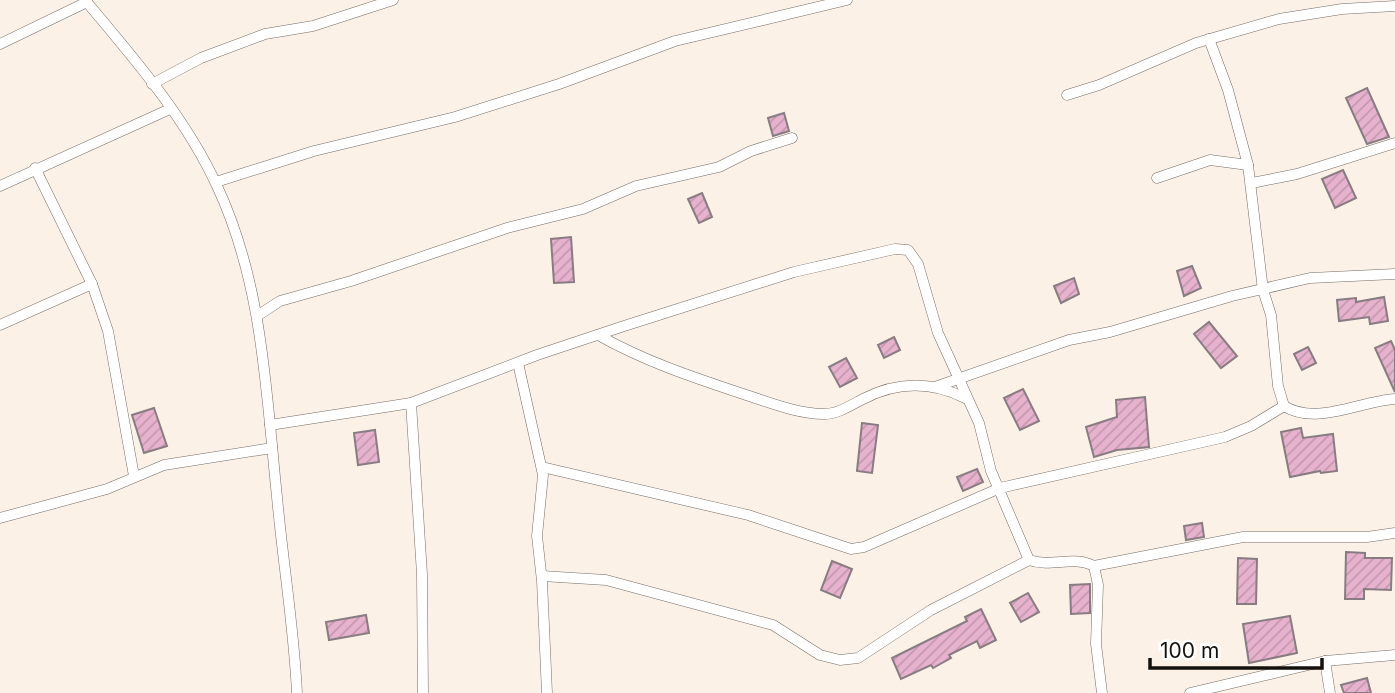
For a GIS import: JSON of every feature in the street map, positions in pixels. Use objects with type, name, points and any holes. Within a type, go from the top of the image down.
[{"type":"street","points":[[152,84],[201,58],[265,34],[313,26],[393,0]]},
{"type":"street","points":[[216,182],[314,151],[455,117],[595,71],[657,46],[847,0]]},
{"type":"street","points":[[0,44],[86,1],[170,109],[216,182],[239,243],[265,356],[297,693]]},
{"type":"street","points":[[1067,94],[1098,85],[1209,39],[1279,19],[1342,9],[1395,6]]},
{"type":"street","points":[[1209,39],[1228,90],[1252,183],[1255,233],[1263,290],[1270,315],[1278,386],[1284,406]]},
{"type":"street","points":[[0,186],[170,109]]},
{"type":"street","points":[[257,316],[281,301],[351,281],[507,228],[583,209],[636,186],[719,167],[751,151],[793,138]]},
{"type":"street","points":[[1252,183],[1297,174],[1395,144]]},
{"type":"street","points":[[1157,178],[1210,160],[1248,165]]},
{"type":"street","points":[[35,168],[92,284],[108,331],[134,476]]},
{"type":"street","points":[[270,425],[411,403],[598,335],[794,272],[895,249],[908,250],[918,264],[938,333],[965,398],[979,423],[991,471],[1029,560]]},
{"type":"street","points":[[935,387],[1069,340],[1110,332],[1222,298],[1310,278],[1395,274]]},
{"type":"street","points":[[0,325],[92,284]]},
{"type":"street","points":[[598,335],[635,356],[679,373],[811,413],[839,411],[890,387],[914,384],[935,387],[965,398]]},
{"type":"street","points":[[518,363],[542,467],[537,536],[542,576],[547,693]]},
{"type":"street","points":[[1284,406],[1310,415],[1367,401],[1395,399]]},
{"type":"street","points":[[411,403],[422,574],[423,693]]},
{"type":"street","points":[[542,467],[748,515],[851,549],[864,547],[1000,488],[1225,437],[1251,426],[1284,406]]},
{"type":"street","points":[[0,518],[107,489],[164,464],[272,448]]},
{"type":"street","points":[[542,576],[606,580],[773,625],[820,655],[840,660],[858,658],[931,610],[1029,560],[1053,565],[1083,560],[1094,566],[1243,537],[1367,537],[1395,533]]},
{"type":"street","points":[[1094,566],[1098,584],[1096,644],[1102,693]]},
{"type":"street","points":[[1190,693],[1325,661],[1395,654]]},
{"type":"street","points":[[1325,661],[1330,693]]},
{"type":"building","points":[[1367,88],[1389,137],[1367,144],[1346,98]]},
{"type":"building","points":[[784,113],[789,131],[773,136],[768,118]]},
{"type":"building","points":[[1343,170],[1356,198],[1335,208],[1322,179]]},
{"type":"building","points":[[702,193],[712,217],[699,223],[688,199]]},
{"type":"building","points":[[571,237],[574,282],[554,283],[551,239]]},
{"type":"building","points":[[1192,266],[1201,288],[1184,296],[1177,271]]},
{"type":"building","points":[[1074,278],[1079,294],[1061,303],[1054,286]]},
{"type":"building","points":[[1384,297],[1388,321],[1370,324],[1369,317],[1339,321],[1337,300],[1356,298],[1356,302]]},
{"type":"building","points":[[1209,322],[1237,356],[1221,368],[1194,334]]},
{"type":"building","points":[[894,337],[900,350],[884,358],[878,345]]},
{"type":"building","points":[[1391,341],[1395,350],[1395,392],[1375,348]]},
{"type":"building","points":[[1308,347],[1316,363],[1302,370],[1294,354]]},
{"type":"building","points":[[846,358],[857,378],[840,387],[829,367]]},
{"type":"building","points":[[1023,389],[1039,421],[1020,430],[1004,398]]},
{"type":"building","points":[[1145,397],[1149,447],[1117,450],[1094,457],[1086,427],[1117,417],[1116,400]]},
{"type":"building","points":[[154,408],[167,446],[144,453],[132,415]]},
{"type":"building","points":[[862,423],[878,425],[872,473],[857,471]]},
{"type":"building","points":[[1301,428],[1303,438],[1333,434],[1337,471],[1320,471],[1290,477],[1281,432]]},
{"type":"building","points":[[375,430],[379,462],[358,465],[354,433]]},
{"type":"building","points":[[977,469],[983,482],[963,491],[957,477]]},
{"type":"building","points":[[1202,523],[1204,537],[1186,540],[1184,526]]},
{"type":"building","points":[[1346,552],[1365,553],[1365,558],[1392,558],[1391,590],[1364,589],[1364,599],[1345,599]]},
{"type":"building","points":[[1238,558],[1257,559],[1256,604],[1237,604]]},
{"type":"building","points":[[832,561],[852,569],[840,598],[821,590]]},
{"type":"building","points":[[1090,584],[1090,613],[1071,614],[1070,585]]},
{"type":"building","points":[[1028,593],[1039,612],[1021,622],[1010,603]]},
{"type":"building","points":[[981,609],[996,640],[980,648],[977,641],[949,655],[951,658],[933,668],[931,665],[901,679],[892,658],[967,621],[965,617]]},
{"type":"building","points":[[366,615],[369,633],[329,640],[326,622]]},
{"type":"building","points":[[1290,616],[1297,653],[1249,663],[1243,624]]},
{"type":"building","points":[[1367,678],[1371,693],[1344,693],[1341,685]]}]
